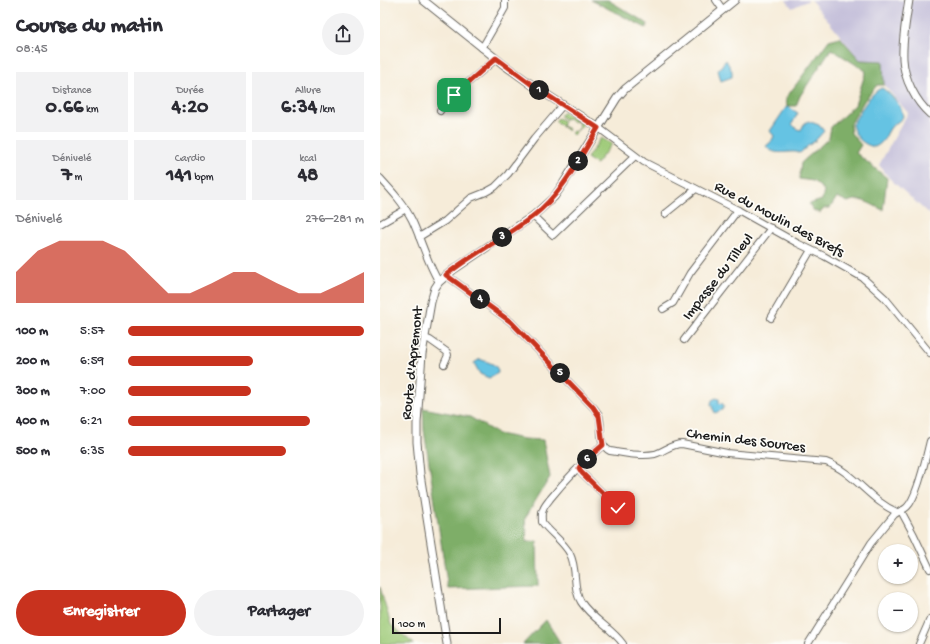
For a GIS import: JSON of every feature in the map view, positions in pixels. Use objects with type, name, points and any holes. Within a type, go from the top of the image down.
[{"type":"street","points":[[423,0],[482,48],[535,87],[598,128]]},
{"type":"street","points":[[482,48],[504,8],[505,0]]},
{"type":"street","points":[[716,0],[723,10]]},
{"type":"street","name":"Route d'Apremont","points":[[447,644],[420,474],[417,442],[418,410],[425,338],[435,288],[446,275],[533,216],[554,197],[617,98],[625,89],[735,0]]},
{"type":"street","points":[[909,0],[903,51],[904,69],[911,88],[918,100],[930,114]]},
{"type":"street","points":[[440,111],[445,102],[496,58]]},
{"type":"street","points":[[419,237],[445,221],[460,206],[471,198],[495,187],[508,174],[534,139],[563,105]]},
{"type":"street","name":"Rue du Moulin des Brefs","points":[[598,128],[635,156],[850,270],[876,288],[898,312],[930,353]]},
{"type":"street","points":[[533,216],[553,234],[635,156]]},
{"type":"street","points":[[380,178],[406,209],[439,282]]},
{"type":"street","points":[[665,214],[696,189]]},
{"type":"street","points":[[380,224],[406,209]]},
{"type":"street","points":[[663,309],[673,303],[690,273],[738,210]]},
{"type":"street","name":"Impasse du Tilleul","points":[[684,340],[771,228]]},
{"type":"street","points":[[771,318],[811,250]]},
{"type":"street","points":[[446,275],[511,322],[593,407],[599,416],[603,445],[582,463],[543,510],[542,522],[548,530],[566,547],[571,556],[578,598],[588,611],[614,633],[623,644]]},
{"type":"street","points":[[425,338],[447,352],[448,355],[444,364]]},
{"type":"street","points":[[808,644],[871,543],[899,512],[908,506],[920,478],[930,441]]},
{"type":"street","name":"Chemin des Sources","points":[[603,445],[610,451],[645,455],[654,454],[675,444],[682,444],[727,453],[826,462],[839,468],[883,505],[899,512]]},
{"type":"street","points":[[579,468],[582,473],[618,508]]},
{"type":"street","points":[[899,512],[914,534],[930,570]]},
{"type":"street","points":[[919,644],[930,619]]},
{"type":"shaded area","points":[[786,0],[809,0],[792,8]]},
{"type":"shaded area","points":[[811,0],[930,0],[930,215],[889,178],[879,165],[908,113],[884,85],[883,61],[860,60]]},
{"type":"green space","points":[[591,0],[608,0],[648,24],[646,28]]},
{"type":"green space","points":[[840,37],[860,60],[883,61],[884,85],[877,85],[864,101],[850,125],[851,133],[861,145],[856,153],[887,178],[883,210],[861,201],[852,200],[848,202],[837,197],[830,208],[825,208],[820,213],[813,210],[809,204],[822,200],[824,190],[813,181],[799,179],[801,163],[829,138],[831,127],[855,105],[866,71],[831,49],[800,96],[796,106],[787,106],[786,98],[829,40]]},
{"type":"green space","points":[[563,112],[584,124],[576,132],[579,128],[578,122],[575,120],[574,122],[568,118],[566,120],[560,116]]},
{"type":"green space","points":[[558,118],[564,121],[562,126],[569,129],[568,131],[555,121]]},
{"type":"green space","points":[[601,138],[612,144],[596,164],[587,158]]},
{"type":"green space","points":[[423,408],[470,417],[498,434],[524,439],[543,440],[550,477],[525,518],[527,542],[537,541],[538,586],[448,589],[424,430]]},
{"type":"green space","points":[[380,587],[391,625],[414,644],[380,644]]},
{"type":"green space","points":[[546,620],[561,644],[523,644]]},
{"type":"water","points":[[726,60],[732,71],[732,77],[721,81],[718,70]]},
{"type":"water","points":[[882,88],[896,100],[901,108],[903,117],[890,128],[884,140],[875,147],[860,140],[857,137],[852,125],[873,94]]},
{"type":"water","points":[[787,106],[798,113],[792,124],[797,129],[801,130],[804,124],[808,121],[819,125],[824,131],[815,141],[800,153],[774,152],[766,146],[771,142],[774,136],[770,131]]},
{"type":"water","points":[[480,359],[494,365],[498,370],[498,373],[489,378],[480,374],[474,363]]},
{"type":"water","points":[[716,398],[719,399],[719,403],[723,404],[724,406],[722,410],[715,413],[711,404],[712,400]]},
{"type":"route","points":[[454,95],[496,58],[535,87],[598,128],[574,168],[554,197],[533,216],[510,233],[446,275],[511,322],[593,407],[599,416],[603,445],[582,463],[579,468],[582,473],[618,508]]}]
